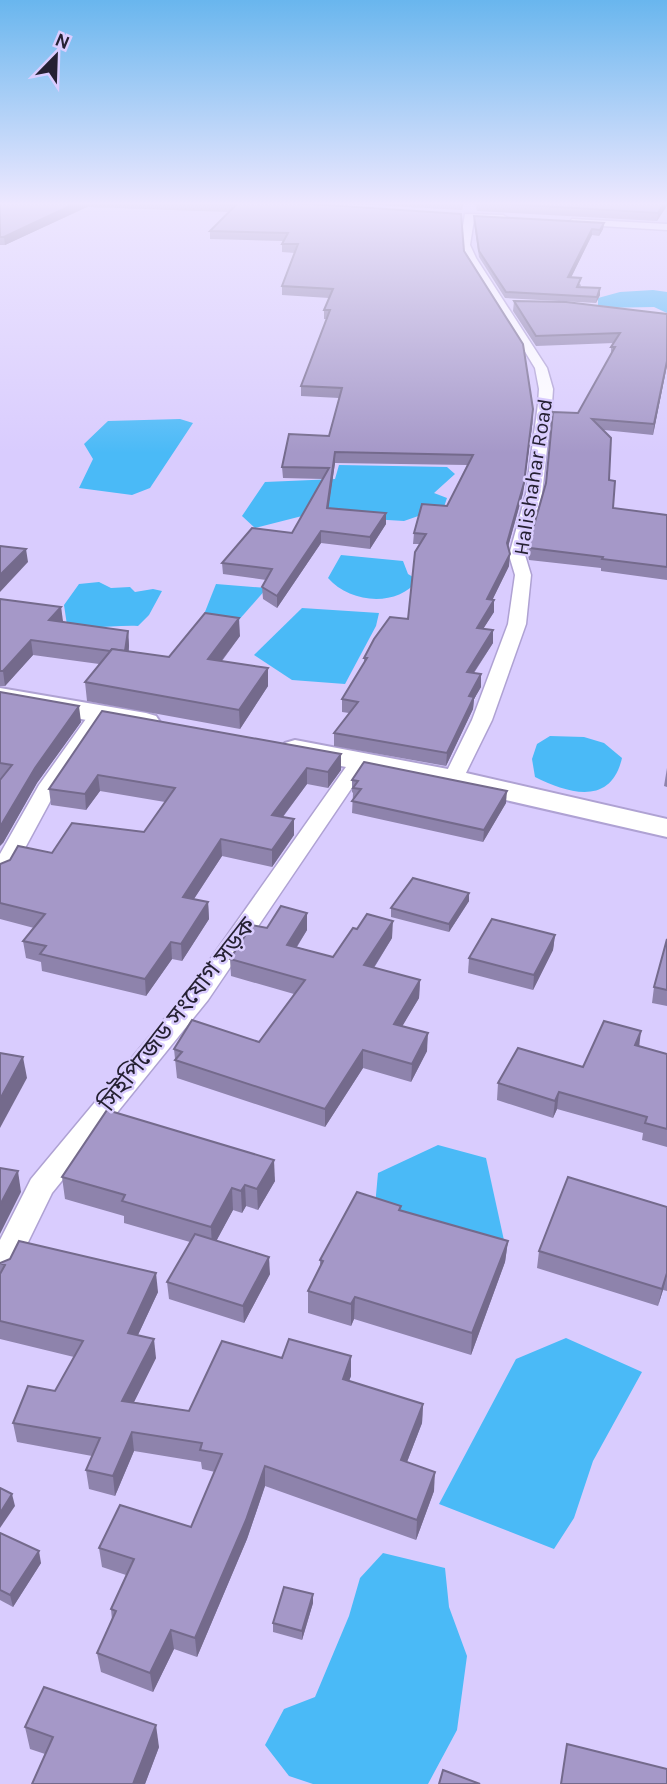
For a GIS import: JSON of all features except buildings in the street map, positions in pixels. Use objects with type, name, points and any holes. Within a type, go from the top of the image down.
[{"type":"street","name":"Halishahar Road","points":[[453,779],[482,720],[517,624],[523,575],[517,555],[534,494],[545,404],[546,389],[541,368],[494,286]]},
{"type":"street","points":[[0,696],[168,726]]},
{"type":"street","points":[[0,874],[49,785],[100,713]]},
{"type":"street","points":[[264,744],[453,779],[667,828]]},
{"type":"street","name":"সিইপিজেড সংযোগ সড়ক","points":[[0,1269],[40,1187],[199,994],[360,761]]},
{"type":"water","points":[[620,292],[667,292],[667,313],[654,307],[598,308],[598,298]]},
{"type":"water","points":[[180,419],[193,423],[150,488],[132,495],[79,488],[93,459],[84,444],[108,421]]},
{"type":"water","points":[[339,465],[447,467],[455,474],[434,493],[447,498],[444,507],[404,521],[306,515],[255,528],[242,516],[265,482],[335,479]]},
{"type":"water","points":[[341,555],[403,561],[408,574],[418,580],[398,595],[373,599],[360,597],[348,593],[328,578]]},
{"type":"water","points":[[99,582],[111,588],[130,587],[135,592],[153,589],[162,591],[149,615],[138,626],[67,625],[64,605],[79,584]]},
{"type":"water","points":[[216,584],[267,588],[230,630],[199,627]]},
{"type":"water","points":[[302,608],[379,613],[376,626],[345,684],[292,680],[254,655]]},
{"type":"water","points":[[550,736],[584,737],[604,743],[622,758],[609,784],[599,790],[575,791],[535,777],[532,759],[537,744]]},
{"type":"water","points":[[438,1145],[486,1158],[505,1245],[375,1206],[378,1173]]},
{"type":"water","points":[[566,1338],[642,1372],[593,1461],[574,1518],[554,1549],[439,1504],[516,1359]]},
{"type":"water","points":[[383,1553],[445,1568],[449,1607],[467,1656],[457,1730],[428,1784],[313,1784],[289,1776],[265,1745],[284,1709],[315,1697],[349,1616],[360,1578]]}]
